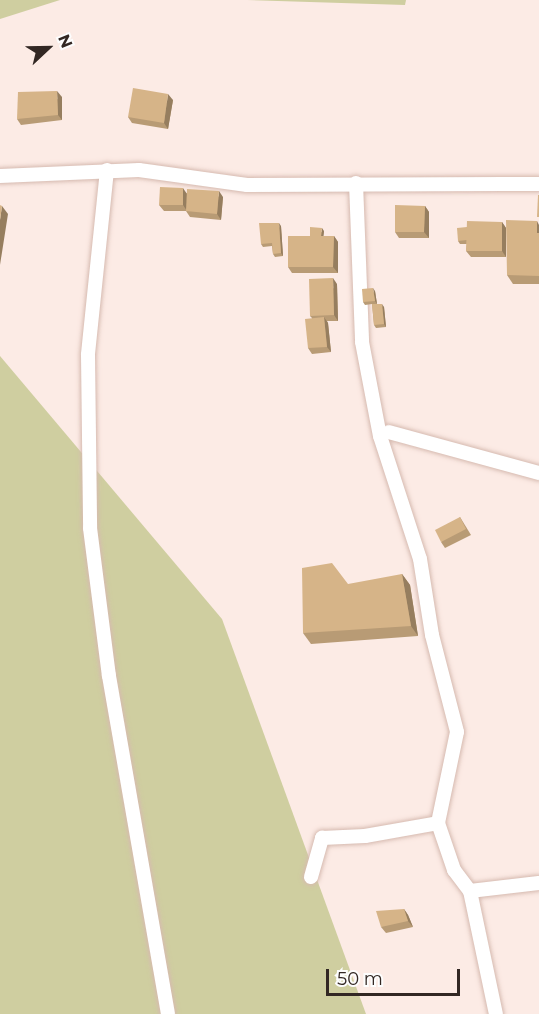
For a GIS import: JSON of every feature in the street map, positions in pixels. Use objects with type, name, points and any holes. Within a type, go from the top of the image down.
[{"type":"street","points":[[107,170],[88,355],[90,528],[109,676],[168,1014]]},
{"type":"street","points":[[0,176],[138,170],[247,185],[539,184]]},
{"type":"street","points":[[356,183],[362,342],[380,436],[420,559],[432,634],[457,732],[438,823],[454,870],[470,891],[496,1014]]},
{"type":"street","points":[[389,432],[539,473]]},
{"type":"street","points":[[310,877],[322,838],[365,836],[438,823]]},
{"type":"street","points":[[470,891],[539,884]]},
{"type":"green space","points":[[0,0],[60,0],[0,19]]},
{"type":"green space","points":[[247,0],[406,0],[405,5]]},
{"type":"green space","points":[[0,356],[222,619],[366,1014],[0,1014]]},
{"type":"building","points":[[133,88],[168,94],[164,123],[128,117]]},
{"type":"building","points":[[57,91],[58,115],[17,119],[18,92]]},
{"type":"building","points":[[160,187],[183,188],[183,205],[159,205]]},
{"type":"building","points":[[187,189],[219,191],[217,214],[186,211]]},
{"type":"building","points":[[538,195],[539,217],[537,217]]},
{"type":"building","points":[[395,205],[425,206],[424,232],[395,232]]},
{"type":"building","points":[[506,220],[537,221],[539,276],[507,275]]},
{"type":"building","points":[[467,221],[502,222],[502,251],[466,251]]},
{"type":"building","points":[[259,223],[279,223],[281,253],[273,254],[272,243],[261,244]]},
{"type":"building","points":[[310,227],[322,228],[321,236],[310,236]]},
{"type":"building","points":[[467,227],[467,240],[458,241],[457,228]]},
{"type":"building","points":[[288,236],[334,236],[333,267],[288,267]]},
{"type":"building","points":[[333,278],[334,315],[310,316],[309,279]]},
{"type":"building","points":[[373,288],[375,301],[363,302],[362,289]]},
{"type":"building","points":[[372,304],[382,304],[384,324],[374,325]]},
{"type":"building","points":[[324,317],[327,347],[308,348],[305,319]]},
{"type":"building","points":[[460,517],[466,529],[441,542],[435,530]]},
{"type":"building","points":[[332,563],[348,584],[402,574],[411,626],[303,633],[302,568]]},
{"type":"building","points":[[404,909],[408,921],[381,927],[376,911]]}]
